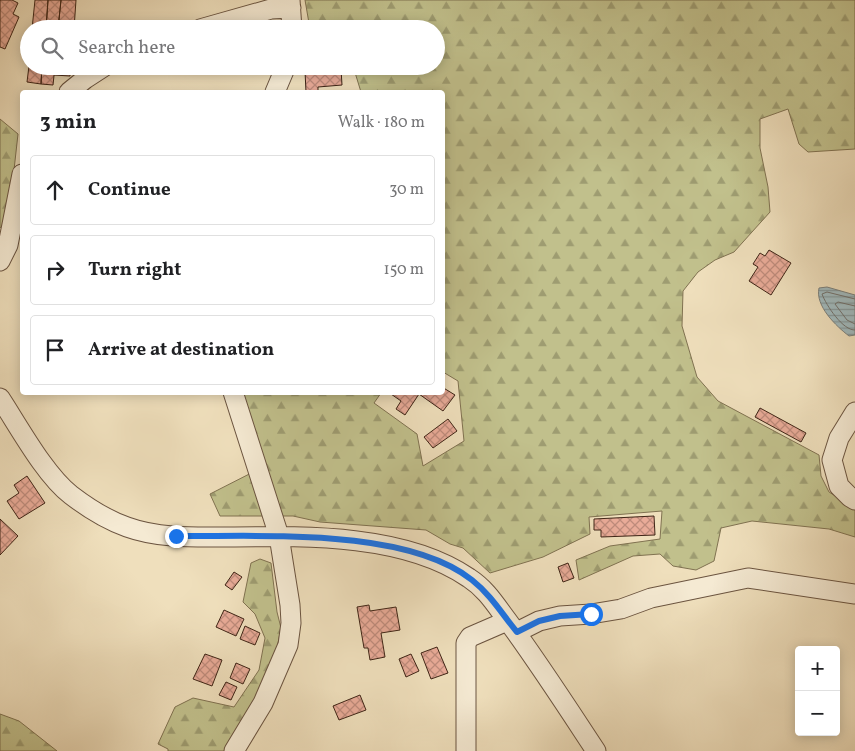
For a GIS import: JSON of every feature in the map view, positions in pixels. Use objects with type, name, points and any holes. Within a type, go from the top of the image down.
[{"type":"street","points":[[232,20],[290,4],[291,20]]},
{"type":"street","points":[[71,90],[91,75]]},
{"type":"street","points":[[276,90],[282,75]]},
{"type":"street","points":[[0,261],[8,245],[20,184]]},
{"type":"street","points":[[234,395],[279,536],[291,623],[288,645],[263,704],[234,751]]},
{"type":"street","points":[[0,398],[56,480],[70,494],[108,519],[128,528],[152,534],[186,536],[279,536],[342,540],[404,549],[448,564],[472,579],[489,595],[596,751]]},
{"type":"street","points":[[855,412],[839,438],[832,460],[839,486],[855,500]]},
{"type":"street","points":[[466,751],[466,643],[470,637],[560,616],[591,614],[621,609],[651,598],[748,578],[855,594]]},
{"type":"green space","points":[[305,0],[855,0],[855,149],[808,152],[799,144],[788,109],[760,119],[760,148],[768,187],[770,212],[734,252],[715,260],[698,272],[683,291],[682,326],[697,377],[718,401],[819,455],[821,476],[829,492],[855,508],[855,537],[829,529],[752,521],[721,528],[714,561],[696,570],[673,566],[660,554],[633,556],[579,580],[576,560],[610,546],[660,539],[662,511],[589,517],[590,534],[543,557],[490,573],[463,548],[450,544],[426,530],[320,522],[293,516],[220,516],[210,494],[265,466],[244,395],[380,395],[374,403],[417,434],[423,466],[464,441],[458,381],[445,373],[445,90],[360,90],[356,75],[445,75],[445,20],[308,20]]},
{"type":"green space","points":[[0,119],[18,134],[7,233],[0,227]]},
{"type":"green space","points":[[260,559],[271,563],[277,612],[281,628],[264,692],[228,751],[168,751],[168,749],[158,744],[175,707],[193,698],[234,707],[259,670],[265,638],[255,614],[243,602],[251,563]]},
{"type":"green space","points":[[0,714],[19,721],[57,751],[0,751]]},
{"type":"water","points":[[827,287],[855,295],[855,335],[849,336],[844,332],[823,308],[820,302],[819,288]]},
{"type":"building","points":[[0,0],[12,0],[18,3],[13,14],[19,17],[5,49],[0,47]]},
{"type":"building","points":[[35,0],[48,0],[47,20],[33,20]]},
{"type":"building","points":[[48,0],[61,0],[59,20],[47,20]]},
{"type":"building","points":[[61,0],[76,0],[75,20],[59,20]]},
{"type":"building","points":[[28,75],[42,75],[41,84],[27,82]]},
{"type":"building","points":[[42,75],[54,75],[53,85],[41,84]]},
{"type":"building","points":[[305,75],[341,75],[342,85],[318,87],[318,90],[306,90]]},
{"type":"building","points":[[769,250],[791,263],[771,295],[749,281],[758,267],[753,264],[760,253],[765,256]]},
{"type":"building","points":[[445,389],[455,395],[443,411],[420,395],[445,395]]},
{"type":"building","points":[[392,395],[418,395],[405,415],[396,409],[401,401]]},
{"type":"building","points":[[760,408],[806,433],[801,442],[755,417]]},
{"type":"building","points":[[448,419],[457,431],[433,448],[424,437]]},
{"type":"building","points":[[27,476],[45,503],[19,519],[7,501],[19,493],[14,485]]},
{"type":"building","points":[[654,516],[655,535],[601,537],[601,530],[594,530],[594,519]]},
{"type":"building","points":[[0,519],[18,536],[0,555]]},
{"type":"building","points":[[568,563],[574,578],[563,582],[558,567]]},
{"type":"building","points":[[234,572],[242,577],[232,590],[225,585]]},
{"type":"building","points":[[369,605],[370,611],[396,607],[400,630],[381,633],[385,657],[370,660],[368,648],[364,648],[357,607]]},
{"type":"building","points":[[224,610],[244,619],[236,636],[216,627]]},
{"type":"building","points":[[245,626],[260,633],[255,645],[240,639]]},
{"type":"building","points":[[437,647],[448,673],[431,679],[421,653]]},
{"type":"building","points":[[205,654],[222,660],[212,686],[193,679]]},
{"type":"building","points":[[411,654],[419,671],[406,677],[399,659]]},
{"type":"building","points":[[236,663],[250,669],[243,684],[230,678]]},
{"type":"building","points":[[226,682],[237,687],[231,700],[219,695]]},
{"type":"building","points":[[360,695],[366,710],[339,720],[333,706]]},
{"type":"route","points":[[176,536],[279,536],[342,540],[404,549],[448,564],[472,579],[489,595],[517,632],[539,621],[560,616],[591,614]]}]
